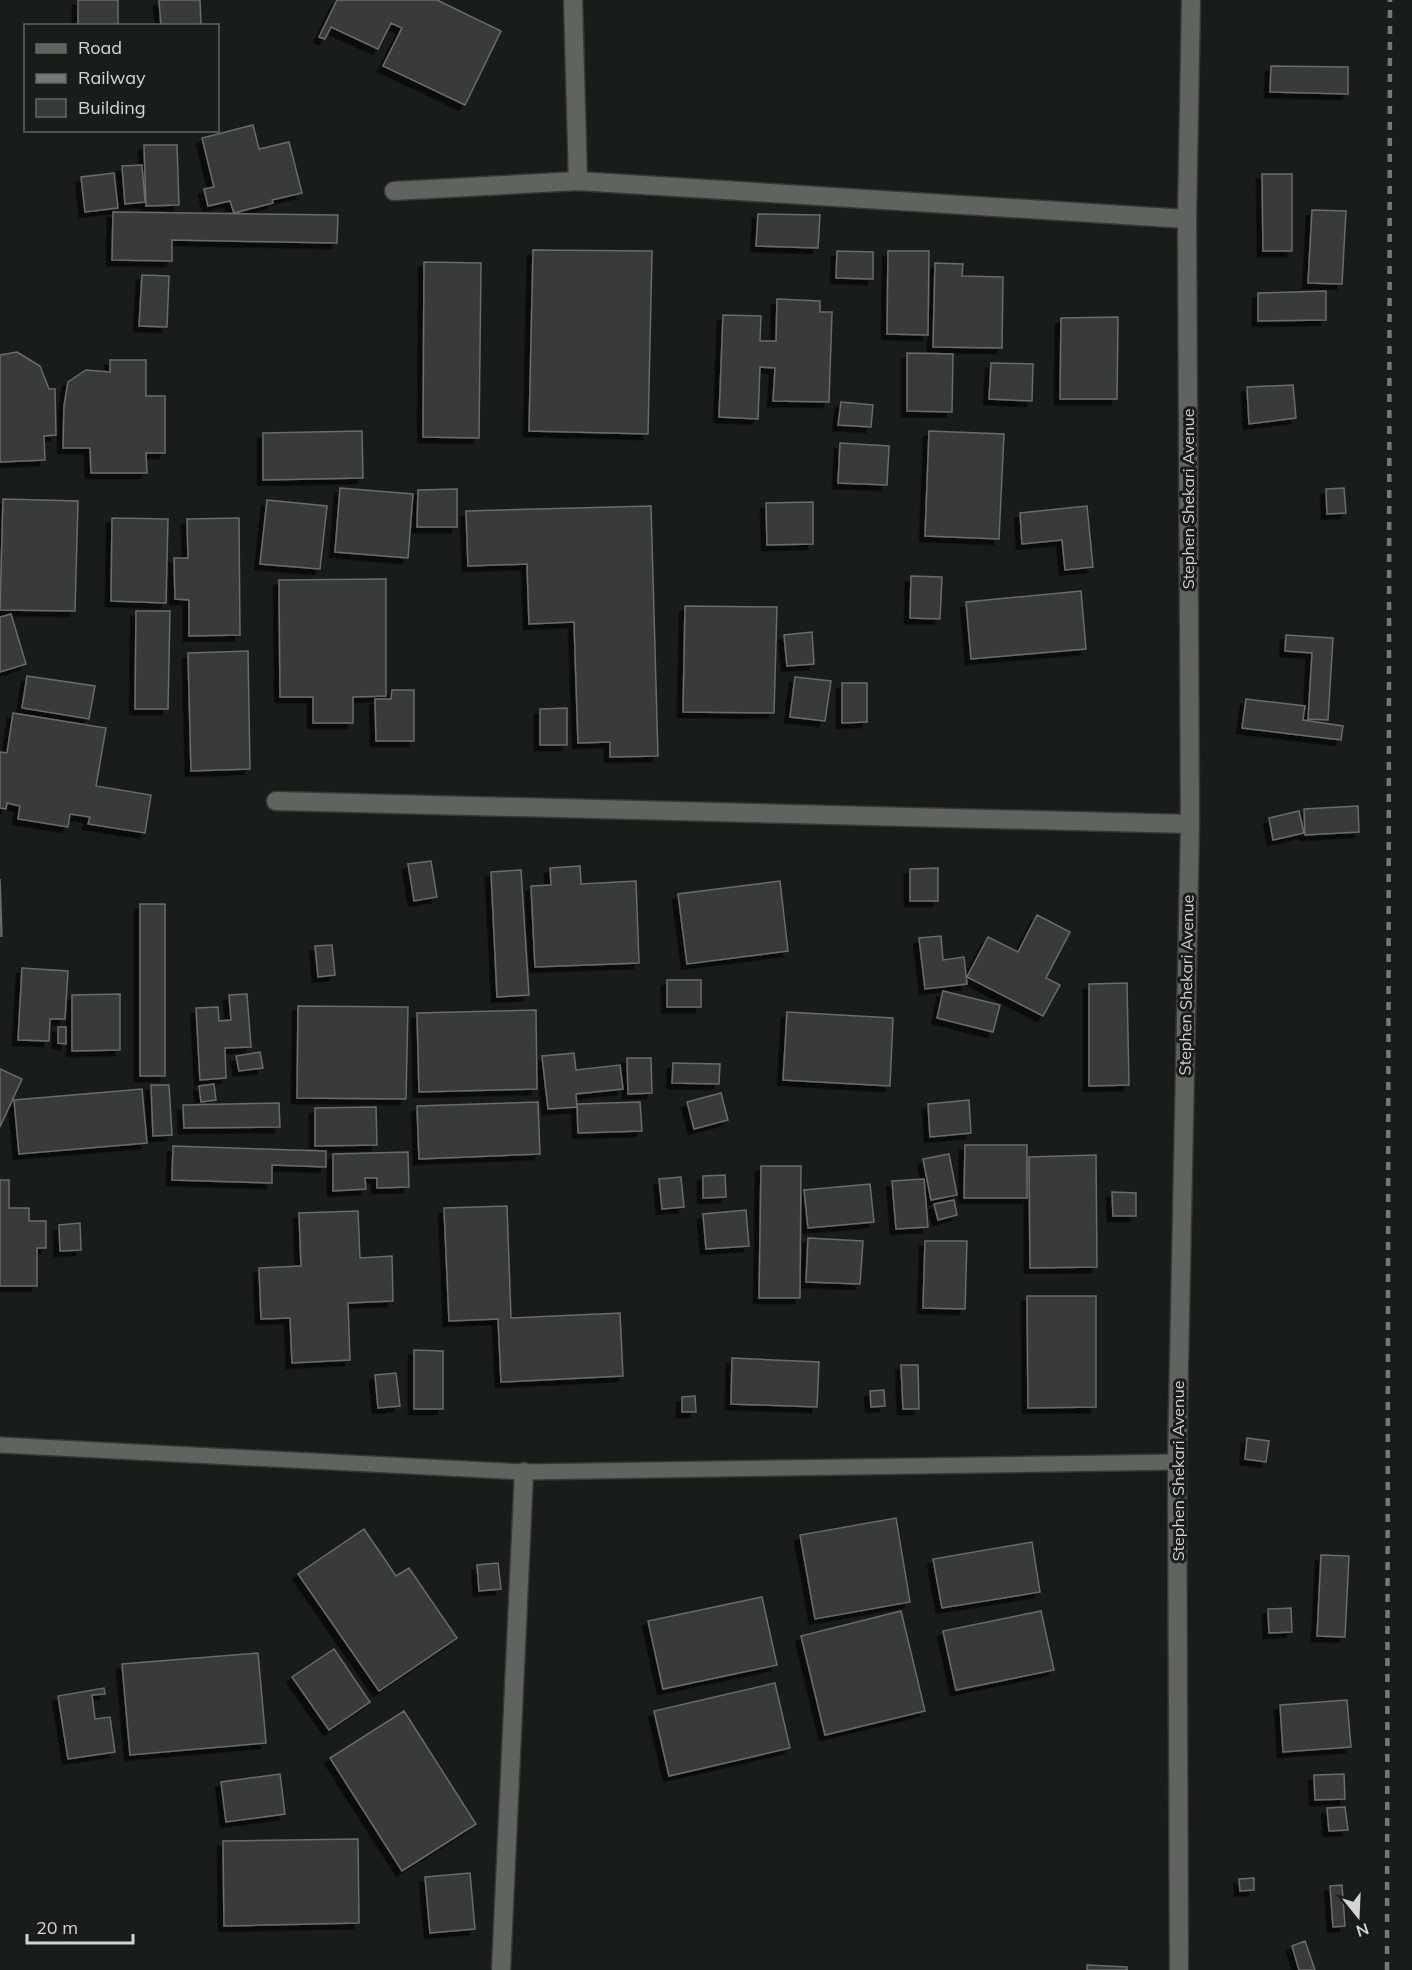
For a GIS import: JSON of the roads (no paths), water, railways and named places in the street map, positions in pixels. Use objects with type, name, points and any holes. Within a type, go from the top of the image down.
[{"type":"street","points":[[573,0],[578,181]]},
{"type":"street","name":"Stephen Shekari Avenue","points":[[1179,1970],[1177,1461],[1190,824],[1187,219],[1191,0]]},
{"type":"street","points":[[394,191],[578,181],[1187,219]]},
{"type":"street","points":[[276,801],[1190,824]]},
{"type":"street","points":[[501,1970],[524,1472]]},
{"type":"lane","points":[[0,1445],[524,1472],[1177,1461]]},
{"type":"railway","points":[[1387,1970],[1390,0]]}]
